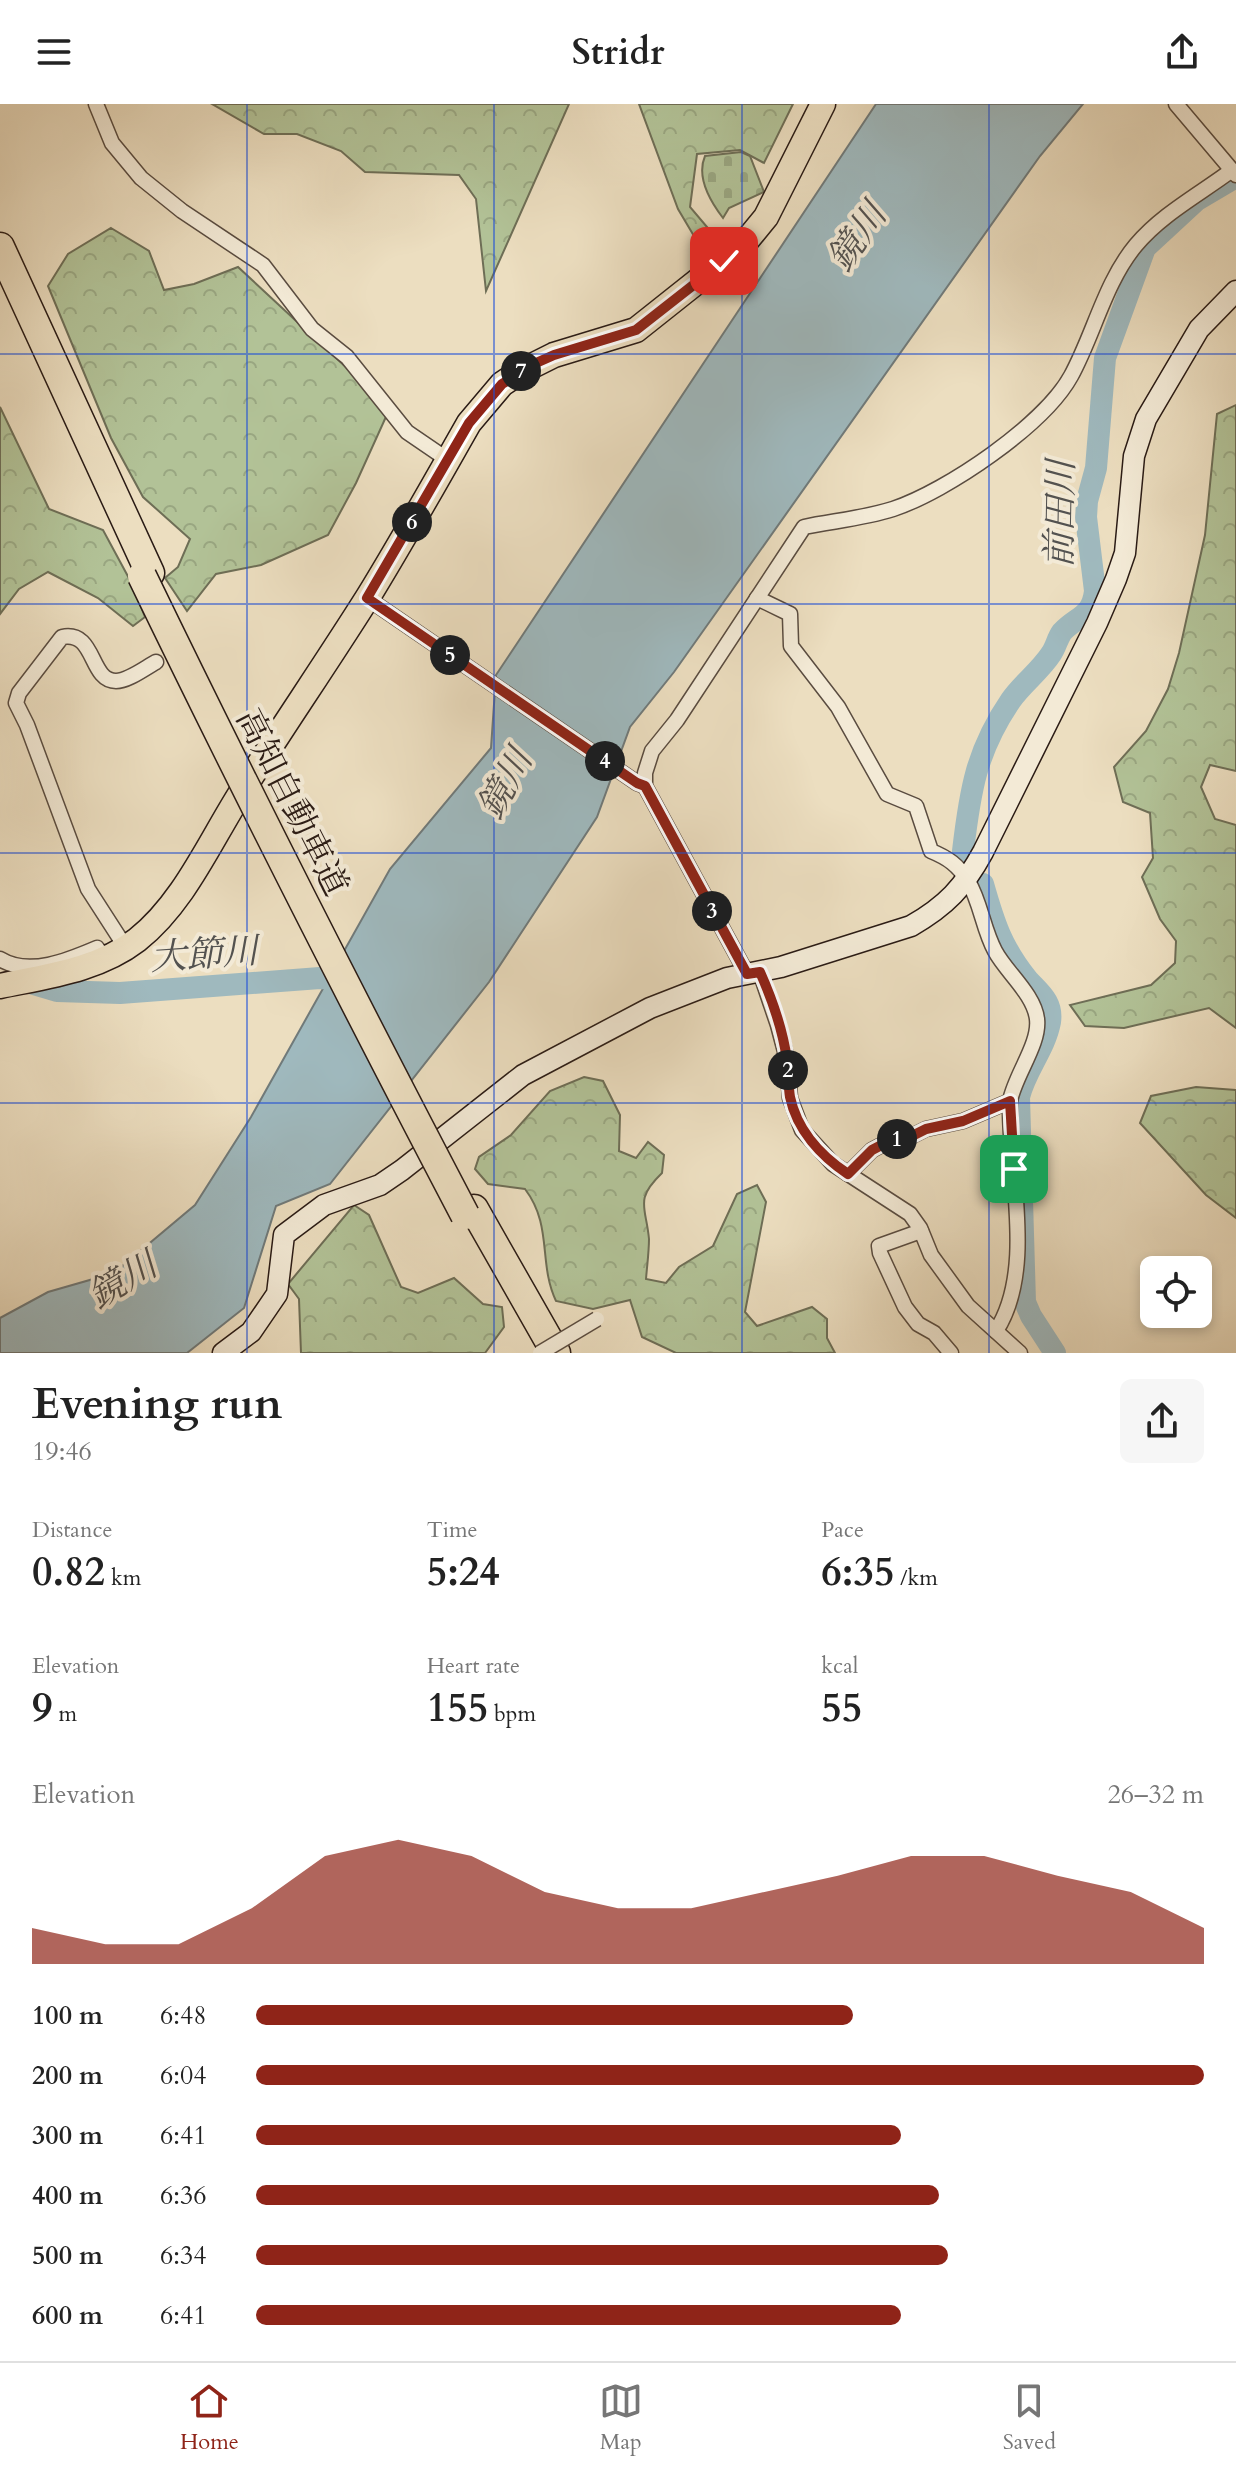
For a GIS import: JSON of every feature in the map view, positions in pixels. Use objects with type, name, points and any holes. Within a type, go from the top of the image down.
[{"type":"highway","points":[[0,247],[146,574]]},
{"type":"highway","name":"高知自動車道","points":[[0,272],[146,574],[229,756],[350,995],[470,1212],[541,1353]]},
{"type":"highway","name":"高知自動車道","points":[[470,1212],[556,1353]]},
{"type":"main road","points":[[0,986],[79,969],[116,954],[152,926],[169,907],[367,598],[469,423],[502,384],[545,359],[636,330],[743,245],[766,217],[823,104]]},
{"type":"main road","points":[[223,1353],[251,1332],[277,1294],[284,1235],[324,1205],[380,1185],[523,1075],[650,1008],[727,978],[911,926],[931,915],[967,880],[1097,623],[1116,579],[1125,553],[1134,456],[1146,419],[1199,329],[1236,291]]},
{"type":"street","points":[[96,104],[112,143],[141,178],[182,211],[263,265],[312,329],[347,357],[407,432],[448,460]]},
{"type":"street","points":[[641,784],[652,751],[677,720],[804,527],[892,510],[943,487],[1052,404],[1070,378],[1115,278],[1137,244],[1190,197],[1234,172],[1176,104]]},
{"type":"street","points":[[367,598],[641,784],[753,973],[778,1025],[787,1059],[790,1098],[802,1130],[824,1156],[910,1214],[931,1255],[968,1306],[1020,1353]]},
{"type":"street","points":[[757,598],[790,614],[791,646],[838,707],[887,794],[916,806],[931,851],[951,859],[967,880],[980,905],[990,942],[1028,999],[1037,1020],[1036,1033],[1013,1085],[1010,1101],[1017,1216],[1014,1289],[1006,1316],[996,1331]]},
{"type":"street","points":[[116,954],[16,703],[19,693],[62,637],[81,639],[104,676],[112,681],[120,681],[156,662]]},
{"type":"street","points":[[0,959],[19,965],[43,965],[97,948],[116,954]]},
{"type":"street","points":[[848,1174],[872,1150],[893,1139],[906,1139],[926,1129],[963,1121],[1010,1101]]},
{"type":"street","points":[[921,1231],[879,1246],[880,1253],[905,1307],[918,1324],[934,1333],[951,1353]]},
{"type":"street","points":[[541,1353],[597,1319]]},
{"type":"green space","points":[[212,104],[569,104],[486,291],[476,199],[459,175],[365,172],[341,151],[297,134],[264,134]]},
{"type":"green space","points":[[639,104],[793,104],[764,163],[740,150],[697,154],[690,207],[718,240],[704,253],[678,209]]},
{"type":"green space","points":[[741,152],[750,156],[764,192],[729,208],[723,218],[703,180],[705,156]]},
{"type":"green space","points":[[111,228],[149,251],[164,290],[194,284],[238,267],[390,408],[328,535],[261,565],[216,574],[187,611],[165,578],[178,567],[190,539],[143,497],[111,438],[48,286],[68,254]]},
{"type":"green space","points":[[1236,405],[1236,771],[1210,765],[1201,787],[1215,819],[1236,825],[1236,1028],[1209,1008],[1124,1028],[1085,1026],[1070,1005],[1151,985],[1175,963],[1176,941],[1160,919],[1142,877],[1153,858],[1150,813],[1123,802],[1114,767],[1146,731],[1168,689],[1205,535],[1217,414]]},
{"type":"green space","points":[[0,407],[49,509],[103,530],[131,582],[145,617],[133,626],[98,598],[48,572],[19,589],[0,614]]},
{"type":"green space","points":[[584,1077],[603,1081],[620,1115],[619,1151],[636,1158],[648,1142],[664,1155],[662,1173],[645,1197],[649,1239],[646,1279],[666,1283],[679,1267],[713,1246],[737,1194],[757,1185],[766,1202],[745,1312],[757,1326],[812,1307],[827,1319],[827,1338],[835,1353],[676,1353],[642,1337],[630,1300],[593,1309],[556,1301],[534,1203],[525,1189],[488,1184],[475,1169],[479,1157],[511,1135],[550,1091]]},
{"type":"green space","points":[[1196,1087],[1236,1090],[1236,1218],[1206,1195],[1140,1123],[1151,1096]]},
{"type":"green space","points":[[354,1205],[369,1215],[401,1287],[418,1293],[454,1278],[483,1304],[502,1307],[504,1327],[485,1353],[301,1353],[299,1299],[288,1284]]},
{"type":"water","name":"鏡川","points":[[876,104],[1083,104],[1040,156],[674,672],[630,727],[597,817],[489,982],[330,1184],[276,1206],[244,1308],[187,1353],[0,1353],[0,1318],[48,1292],[114,1273],[195,1205],[251,1117],[390,869],[491,748],[496,675]]},
{"type":"waterway","name":"前田川","points":[[966,860],[963,851],[972,790],[990,737],[1011,700],[1042,666],[1062,632],[1087,611],[1093,600],[1095,591],[1086,517],[1096,468],[1105,358],[1145,248],[1197,200],[1231,180]]},
{"type":"waterway","name":"前田川","points":[[983,884],[1005,946],[1050,1009],[1047,1032],[1019,1097],[1025,1302],[1055,1353]]},
{"type":"waterway","name":"大節川","points":[[20,980],[57,991],[120,993],[320,978],[356,980]]},
{"type":"route","points":[[724,261],[636,330],[554,355],[502,384],[469,423],[367,598],[645,786],[747,974],[760,972],[787,1059],[790,1098],[796,1115],[802,1130],[833,1164],[848,1174],[872,1150],[893,1139],[906,1139],[926,1129],[963,1121],[1010,1101],[1014,1169]]}]
